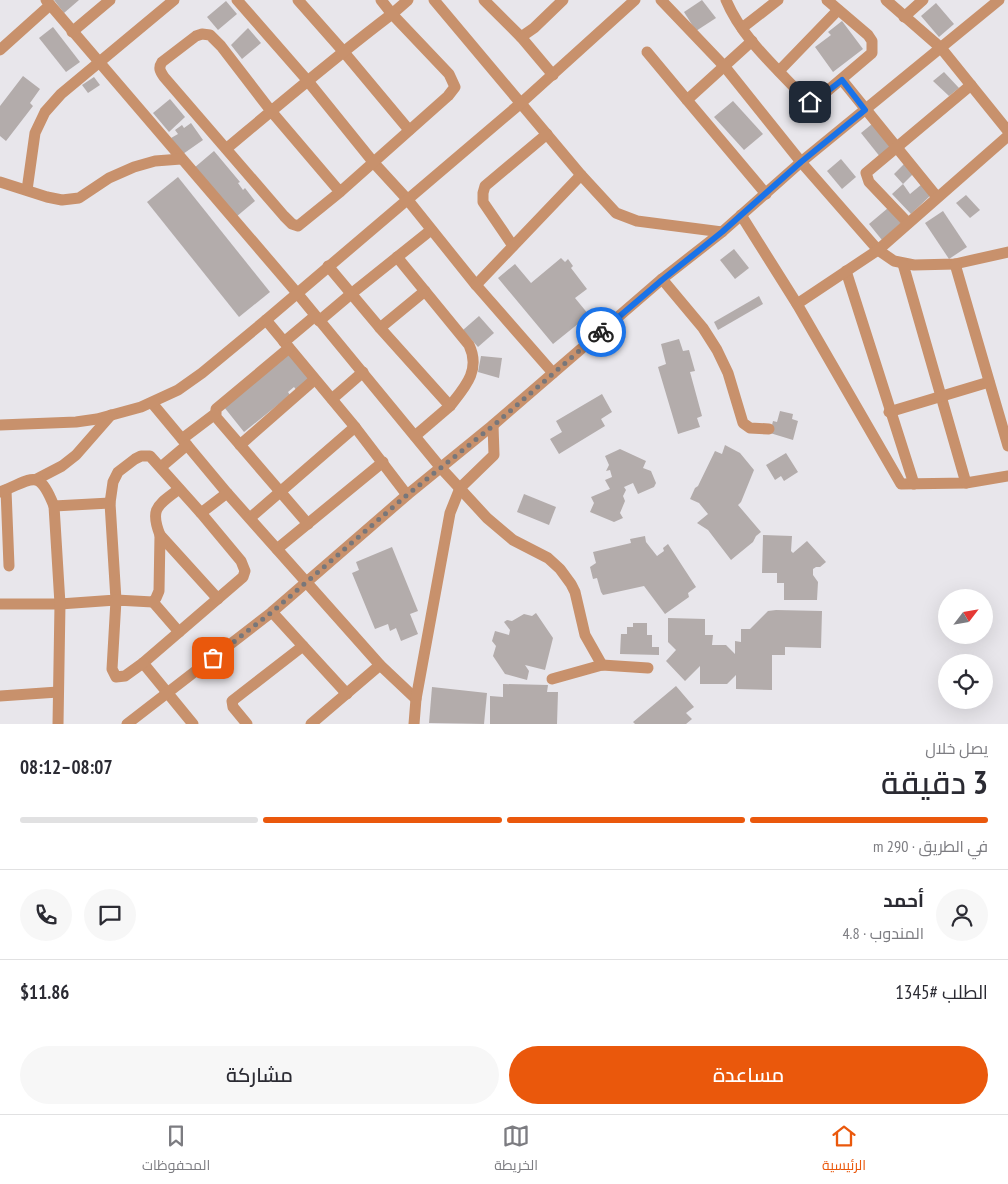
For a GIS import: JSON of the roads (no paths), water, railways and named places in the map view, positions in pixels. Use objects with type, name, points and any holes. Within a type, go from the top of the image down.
[{"type":"street","points":[[27,190],[35,133],[45,112],[61,94],[174,0]]},
{"type":"street","points":[[237,0],[407,199],[476,285],[554,373]]},
{"type":"street","points":[[298,0],[409,130]]},
{"type":"street","points":[[340,192],[210,35],[202,34],[196,36],[162,62],[160,70],[284,216],[295,226],[302,224],[340,192],[448,96],[455,87],[455,83],[449,74],[381,0]]},
{"type":"street","points":[[226,149],[307,80],[408,0]]},
{"type":"street","points":[[434,0],[581,176],[616,213],[626,218],[722,232]]},
{"type":"street","points":[[521,38],[563,0]]},
{"type":"street","points":[[0,425],[76,422],[112,415],[152,403],[178,390],[202,373],[266,320],[521,104],[635,0]]},
{"type":"street","points":[[661,0],[725,67],[801,162],[878,250],[894,261],[903,264],[955,264],[1008,252]]},
{"type":"street","points":[[726,0],[752,41],[810,102],[819,98],[842,80],[872,53],[873,46],[868,35],[827,0]]},
{"type":"street","points":[[742,28],[778,0]]},
{"type":"street","points":[[886,0],[941,48],[1008,131]]},
{"type":"street","points":[[904,16],[923,0]]},
{"type":"street","points":[[133,722],[166,693],[272,612],[407,495],[494,425],[662,280],[741,216],[801,162],[999,0]]},
{"type":"street","points":[[72,32],[106,1]]},
{"type":"street","points":[[0,50],[48,2],[297,293],[441,468],[486,518],[523,546],[548,558],[566,576],[575,592],[585,635],[602,665]]},
{"type":"street","points":[[491,2],[553,75]]},
{"type":"street","points":[[779,70],[838,10]]},
{"type":"street","points":[[687,100],[752,41]]},
{"type":"street","points":[[647,52],[766,194]]},
{"type":"street","points":[[842,80],[937,197]]},
{"type":"street","points":[[908,223],[866,176],[868,170],[971,85]]},
{"type":"street","points":[[513,246],[483,202],[485,186],[547,134]]},
{"type":"street","points":[[797,304],[878,250],[1008,136]]},
{"type":"street","points":[[0,182],[47,198],[62,200],[79,198],[109,178],[134,167],[155,161],[181,159]]},
{"type":"street","points":[[476,285],[581,176]]},
{"type":"street","points":[[741,216],[797,304],[901,484],[966,483],[1008,476]]},
{"type":"street","points":[[161,467],[215,414],[216,409],[317,318],[351,294],[431,230]]},
{"type":"street","points":[[397,257],[469,345],[473,353],[472,376],[468,384],[450,406],[416,436]]},
{"type":"street","points":[[903,264],[966,483]]},
{"type":"street","points":[[955,264],[1008,446]]},
{"type":"street","points":[[328,266],[380,328],[450,406]]},
{"type":"street","points":[[846,271],[914,484]]},
{"type":"street","points":[[662,280],[703,328],[717,350],[728,373],[743,423],[750,428],[769,429]]},
{"type":"street","points":[[380,328],[425,291]]},
{"type":"street","points":[[266,320],[355,427],[407,495]]},
{"type":"street","points":[[332,399],[363,372]]},
{"type":"street","points":[[240,445],[314,380]]},
{"type":"street","points":[[890,412],[989,382]]},
{"type":"street","points":[[152,403],[227,493],[380,665],[416,699]]},
{"type":"street","points":[[215,414],[216,418],[308,524]]},
{"type":"street","points":[[37,480],[62,466],[76,455],[112,415]]},
{"type":"street","points":[[414,724],[416,699],[450,513],[460,488],[494,455],[494,425]]},
{"type":"street","points":[[250,518],[355,427]]},
{"type":"street","points":[[146,455],[161,467],[241,561],[245,571],[243,576],[218,599],[143,663],[125,676],[116,677],[112,669],[116,600],[110,503],[113,482],[118,472],[146,455]]},
{"type":"street","points":[[277,549],[383,462]]},
{"type":"street","points":[[9,566],[3,491],[29,479],[37,480],[47,489],[54,506],[60,604],[58,724]]},
{"type":"street","points":[[179,489],[158,506],[155,511],[156,526],[160,535],[218,599]]},
{"type":"street","points":[[201,513],[227,493]]},
{"type":"street","points":[[54,506],[110,503]]},
{"type":"street","points":[[153,602],[159,591],[160,535]]},
{"type":"street","points":[[0,604],[60,604],[116,600],[153,602],[180,632]]},
{"type":"street","points":[[272,612],[347,694]]},
{"type":"street","points":[[247,724],[233,707],[232,700],[303,646]]},
{"type":"street","points":[[143,663],[193,724]]},
{"type":"street","points":[[314,723],[380,665]]},
{"type":"street","points":[[552,678],[602,665],[648,668]]},
{"type":"street","points":[[0,696],[58,692]]}]
